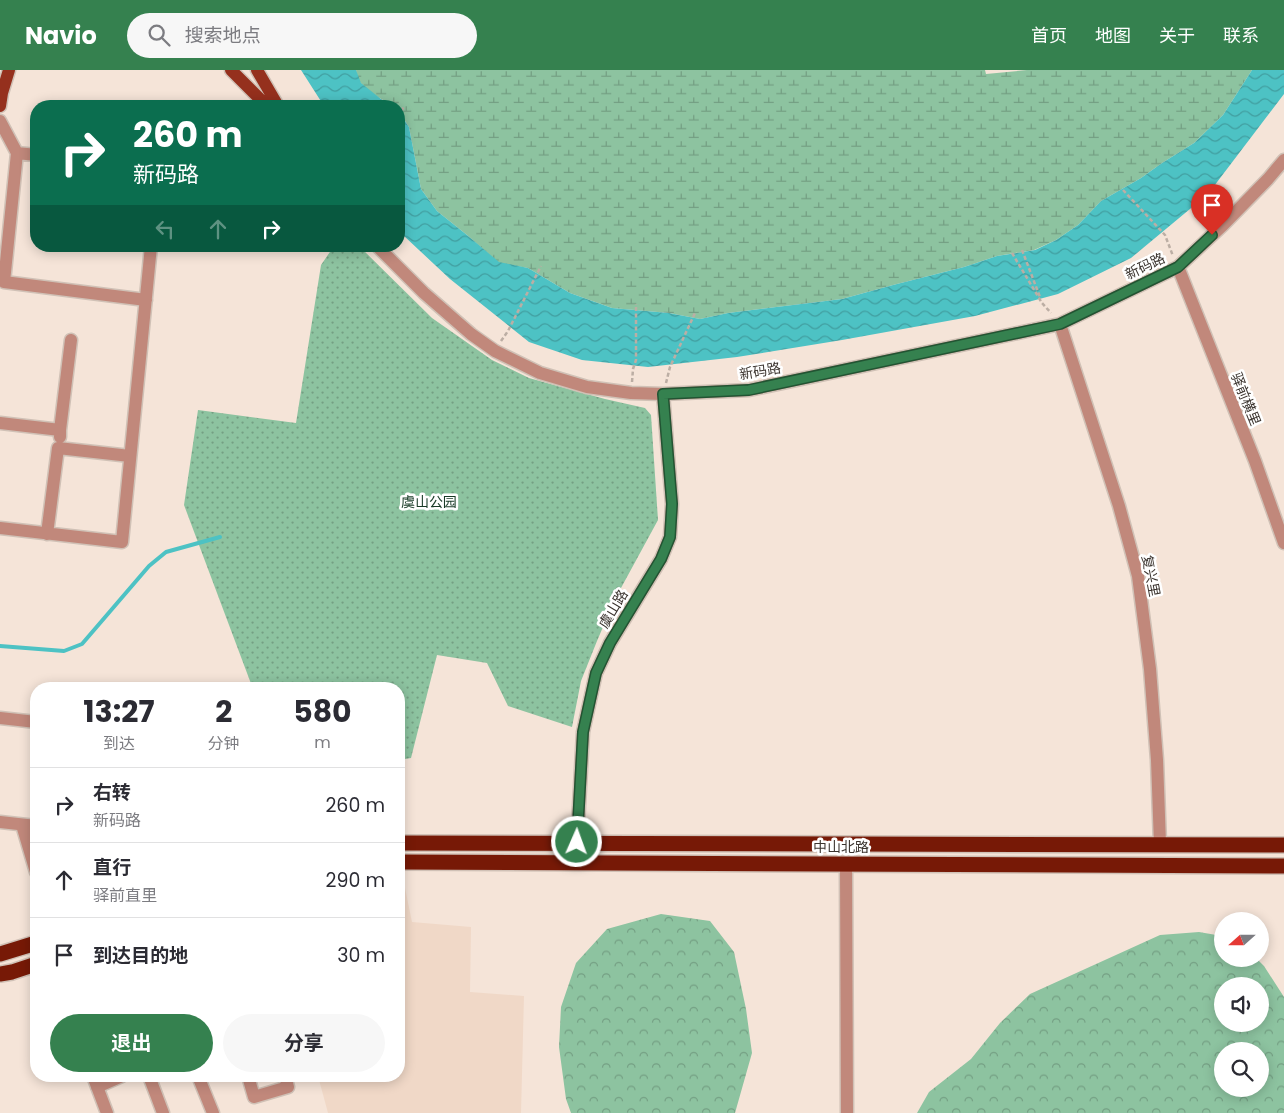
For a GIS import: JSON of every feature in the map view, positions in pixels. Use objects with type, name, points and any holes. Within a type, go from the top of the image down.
[{"type":"highway","name":"中山北路","points":[[405,843],[1284,845]]},
{"type":"highway","name":"中山北路","points":[[405,862],[1284,866]]},
{"type":"highway","points":[[0,954],[30,945]]},
{"type":"highway","points":[[0,974],[30,966]]},
{"type":"main road","points":[[0,106],[9,70]]},
{"type":"main road","points":[[231,70],[261,100]]},
{"type":"main road","points":[[256,70],[274,100]]},
{"type":"street","points":[[0,121],[17,153],[4,282],[146,300]]},
{"type":"street","points":[[17,153],[30,154]]},
{"type":"street","name":"新码路","points":[[383,252],[424,293],[471,334],[495,351],[540,373],[587,387],[631,393],[663,394],[749,390],[1060,324],[1178,267],[1223,225],[1284,160]]},
{"type":"street","points":[[0,528],[122,542],[150,252]]},
{"type":"street","name":"驿前横里","points":[[1178,267],[1252,452],[1284,543]]},
{"type":"street","name":"复兴里","points":[[1060,324],[1119,506],[1138,576],[1157,760],[1160,844]]},
{"type":"street","points":[[47,534],[71,340]]},
{"type":"street","name":"虞山路","points":[[577,842],[583,732],[596,673],[610,643],[661,559],[670,537],[672,504],[663,394]]},
{"type":"street","points":[[0,423],[60,430]]},
{"type":"street","points":[[58,448],[130,456]]},
{"type":"street","points":[[0,718],[30,721]]},
{"type":"street","points":[[0,822],[30,826]]},
{"type":"street","points":[[22,825],[30,852]]},
{"type":"street","points":[[846,863],[847,1113]]},
{"type":"street","points":[[95,1082],[107,1113]]},
{"type":"street","points":[[151,1082],[163,1113]]},
{"type":"street","points":[[200,1082],[213,1113]]},
{"type":"street","points":[[250,1082],[254,1097],[288,1086],[287,1082]]},
{"type":"path","points":[[1123,190],[1165,235],[1178,267]]},
{"type":"path","points":[[1012,254],[1042,303],[1022,250]]},
{"type":"path","points":[[508,331],[541,266]]},
{"type":"path","points":[[633,369],[636,360],[636,304]]},
{"type":"path","points":[[670,367],[695,313]]},
{"type":"shaded area","points":[[405,888],[412,922],[471,927],[470,992],[524,996],[521,1113],[328,1113],[320,1082],[405,1082]]},
{"type":"green space","points":[[356,70],[985,70],[986,74],[1027,70],[1252,70],[1223,115],[1194,143],[1141,178],[1101,201],[1078,225],[1056,240],[1034,250],[997,256],[964,267],[842,299],[728,313],[700,319],[669,313],[612,308],[570,293],[528,268],[499,263],[437,211],[421,189],[409,127],[405,121],[405,100],[382,100],[359,81]]},
{"type":"green space","name":"虞山公园","points":[[330,252],[365,252],[432,318],[492,360],[529,378],[645,408],[651,415],[658,520],[615,599],[597,641],[581,681],[572,727],[508,706],[487,663],[437,655],[411,758],[405,759],[405,682],[250,682],[184,505],[198,410],[296,423],[321,265]]},
{"type":"green space","points":[[661,914],[710,921],[734,952],[746,1009],[752,1053],[735,1113],[571,1113],[566,1099],[559,1047],[561,1007],[576,963],[607,929]]},
{"type":"green space","points":[[1199,932],[1214,935],[1214,968],[1265,968],[1284,997],[1284,1113],[917,1113],[929,1092],[971,1059],[1000,1023],[1030,994],[1160,935]]},
{"type":"water","points":[[301,70],[356,70],[361,83],[383,100],[320,100]]},
{"type":"water","points":[[1252,70],[1284,70],[1284,94],[1208,194],[1131,258],[1058,294],[975,316],[737,357],[648,367],[582,360],[529,342],[450,279],[405,237],[405,121],[409,127],[421,189],[437,211],[499,262],[528,268],[570,293],[612,308],[669,313],[700,319],[728,313],[842,299],[964,267],[997,256],[1035,250],[1056,240],[1078,225],[1101,201],[1141,178],[1194,143],[1223,115]]},
{"type":"waterway","points":[[0,646],[64,651],[82,644],[149,566],[166,552],[220,537]]},
{"type":"route","points":[[577,842],[583,732],[596,673],[610,643],[661,559],[670,537],[672,504],[663,394],[749,390],[1060,324],[1178,267],[1212,235]]}]
